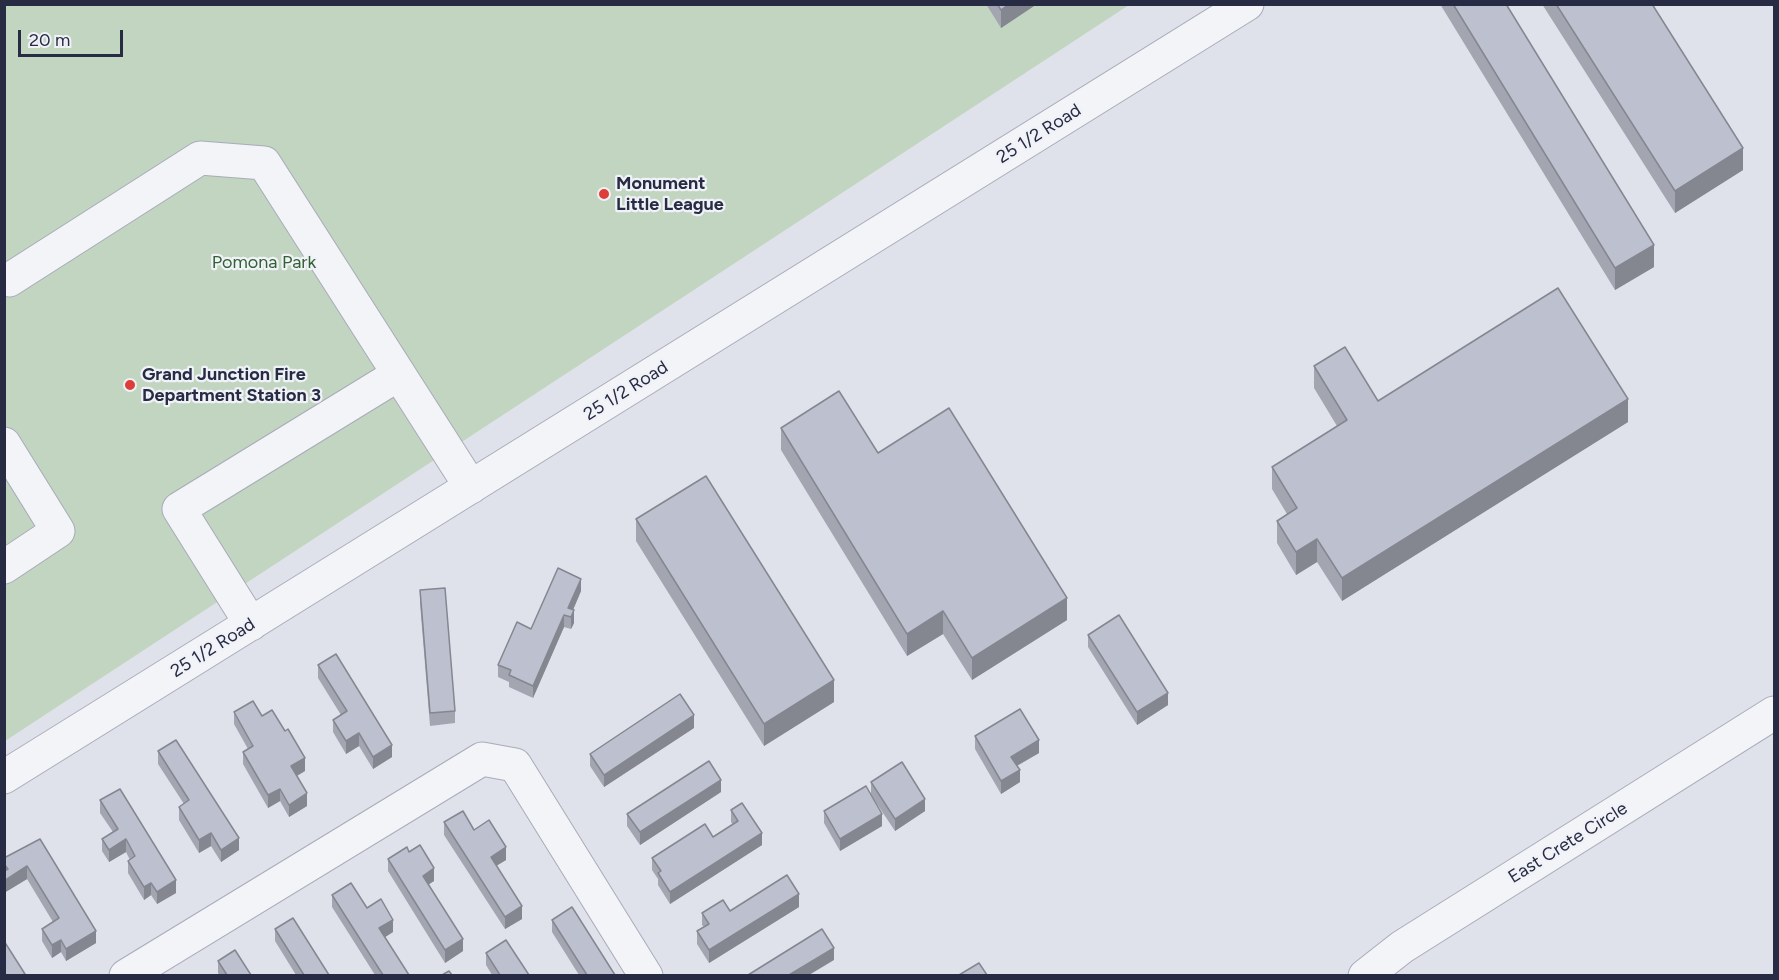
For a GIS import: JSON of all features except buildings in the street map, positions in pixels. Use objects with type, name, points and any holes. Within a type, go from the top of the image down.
[{"type":"street","name":"25 1/2 Road","points":[[4,777],[1247,4]]},
{"type":"street","points":[[9,280],[200,158],[264,163],[471,487]]},
{"type":"street","points":[[251,624],[179,509],[399,374]]},
{"type":"street","points":[[4,444],[58,531],[4,567]]},
{"type":"street","name":"East Crete Circle","points":[[1365,975],[1402,947],[1774,713]]},
{"type":"street","points":[[126,975],[482,759],[515,765],[646,975]]},
{"type":"green space","name":"Pomona Park","points":[[5,5],[1129,5],[5,741]]},
{"type":"place","name":"Monument Little League","points":[[604,194]]},
{"type":"place","name":"Grand Junction Fire Department Station 3","points":[[130,385]]}]
